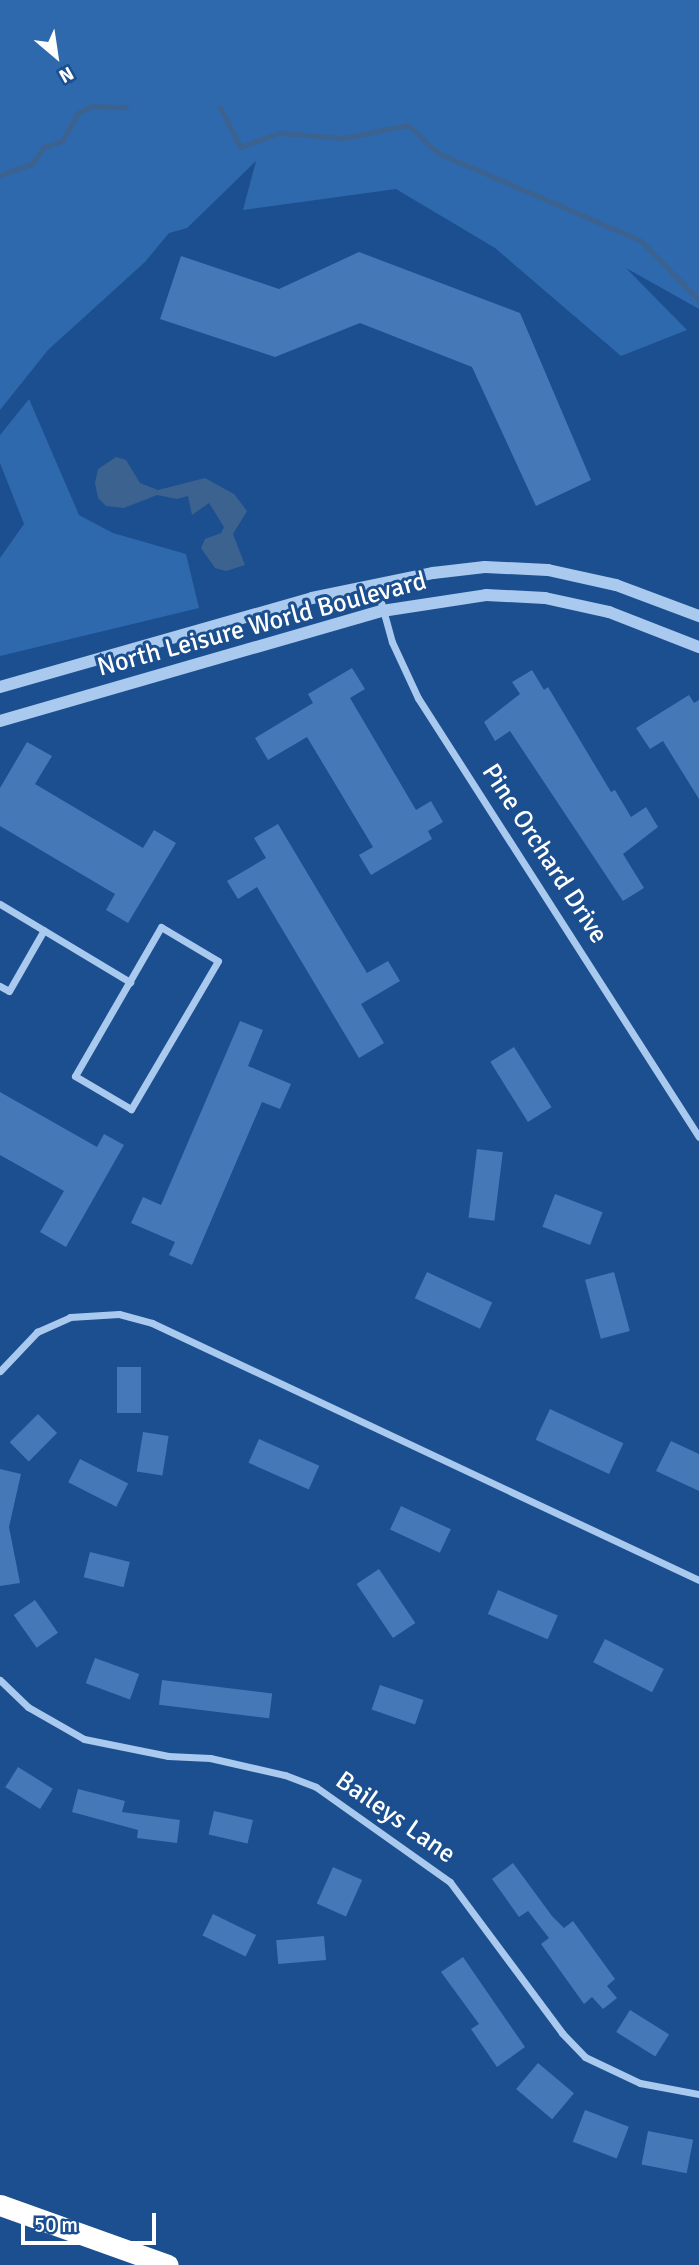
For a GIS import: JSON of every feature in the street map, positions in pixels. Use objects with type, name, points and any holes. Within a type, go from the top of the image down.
[{"type":"highway","points":[[0,2205],[168,2265]]},
{"type":"street","name":"North Leisure World Boulevard","points":[[0,687],[376,584],[485,567],[548,570],[657,597],[699,616]]},
{"type":"street","name":"Pine Orchard Drive","points":[[376,584],[382,611],[418,698],[699,1137]]},
{"type":"street","name":"North Leisure World Boulevard","points":[[0,721],[382,611],[486,595],[545,598],[647,623],[699,647]]},
{"type":"street","points":[[0,904],[130,982]]},
{"type":"street","points":[[161,927],[218,961],[131,1109],[75,1076],[130,982],[161,927]]},
{"type":"street","points":[[0,986],[9,991],[44,930]]},
{"type":"street","points":[[0,1371],[37,1332],[70,1317],[118,1314],[152,1323],[699,1580]]},
{"type":"street","name":"Baileys Lane","points":[[0,1680],[27,1707],[84,1739],[168,1756],[210,1758],[285,1775],[316,1787],[450,1882],[562,2034],[585,2057],[640,2083],[699,2094]]},
{"type":"shaded area","points":[[0,0],[699,0],[699,309],[626,268],[687,330],[621,356],[495,248],[396,189],[243,210],[256,161],[187,228],[169,233],[145,262],[48,350],[0,410]]},
{"type":"shaded area","points":[[29,399],[79,515],[113,533],[186,554],[199,608],[0,656],[0,558],[24,524],[0,463],[0,435]]},
{"type":"shaded area","points":[[116,457],[126,460],[140,483],[158,490],[205,478],[234,494],[247,511],[233,534],[245,565],[226,571],[215,568],[201,548],[205,539],[221,533],[224,527],[209,503],[192,515],[188,496],[177,499],[157,495],[124,508],[106,506],[98,498],[95,483],[98,469]]},
{"type":"building","points":[[359,252],[520,313],[591,480],[536,506],[472,367],[360,323],[275,357],[160,319],[181,256],[279,289]]},
{"type":"building","points":[[352,668],[365,689],[350,698],[416,810],[431,801],[443,822],[428,831],[432,839],[371,875],[359,855],[373,847],[307,737],[268,760],[255,738],[313,703],[308,694]]},
{"type":"building","points":[[532,670],[544,690],[548,687],[611,792],[615,790],[631,817],[646,807],[658,827],[623,854],[644,888],[623,901],[510,731],[495,741],[484,722],[520,694],[512,682]]},
{"type":"building","points":[[689,695],[694,703],[699,700],[699,799],[663,741],[650,749],[636,728]]},
{"type":"building","points":[[27,742],[52,756],[35,784],[143,848],[154,830],[176,843],[128,923],[106,910],[115,894],[0,826],[0,788]]},
{"type":"building","points":[[278,824],[367,973],[388,961],[400,981],[361,1004],[384,1043],[359,1058],[257,887],[238,899],[227,881],[266,858],[254,838]]},
{"type":"building","points":[[240,1021],[263,1030],[248,1066],[291,1084],[280,1109],[262,1102],[192,1265],[169,1255],[175,1242],[131,1223],[143,1197],[161,1205]]},
{"type":"building","points":[[514,1047],[552,1107],[528,1122],[490,1062]]},
{"type":"building","points":[[0,1092],[97,1147],[104,1134],[124,1145],[66,1247],[40,1232],[64,1191],[0,1155]]},
{"type":"building","points":[[477,1149],[503,1152],[494,1221],[469,1217]]},
{"type":"building","points":[[555,1194],[603,1212],[590,1245],[542,1227]]},
{"type":"building","points":[[427,1272],[492,1302],[480,1329],[415,1298]]},
{"type":"building","points":[[614,1272],[630,1331],[601,1339],[585,1280]]},
{"type":"building","points":[[117,1367],[141,1367],[141,1413],[117,1413]]},
{"type":"building","points":[[550,1409],[623,1443],[609,1474],[536,1440]]},
{"type":"building","points":[[38,1414],[57,1433],[29,1461],[10,1442]]},
{"type":"building","points":[[143,1432],[169,1436],[162,1476],[137,1472]]},
{"type":"building","points":[[259,1439],[319,1466],[309,1490],[248,1463]]},
{"type":"building","points":[[671,1441],[699,1454],[699,1491],[656,1471]]},
{"type":"building","points":[[80,1459],[128,1484],[116,1507],[68,1482]]},
{"type":"building","points":[[0,1469],[21,1474],[9,1527],[20,1583],[0,1586]]},
{"type":"building","points":[[401,1506],[451,1529],[440,1553],[390,1530]]},
{"type":"building","points":[[90,1552],[130,1562],[123,1587],[84,1577]]},
{"type":"building","points":[[379,1569],[415,1623],[393,1638],[357,1584]]},
{"type":"building","points":[[498,1590],[558,1615],[548,1639],[488,1614]]},
{"type":"building","points":[[35,1600],[58,1633],[37,1648],[14,1615]]},
{"type":"building","points":[[605,1639],[664,1669],[652,1692],[593,1662]]},
{"type":"building","points":[[95,1658],[139,1674],[130,1699],[86,1683]]},
{"type":"building","points":[[162,1680],[272,1694],[269,1718],[159,1705]]},
{"type":"building","points":[[380,1685],[423,1700],[415,1725],[372,1710]]},
{"type":"building","points":[[18,1767],[53,1789],[40,1809],[5,1787]]},
{"type":"building","points":[[78,1789],[125,1801],[122,1812],[180,1820],[177,1843],[137,1838],[138,1830],[72,1812]]},
{"type":"building","points":[[214,1811],[253,1820],[248,1843],[209,1834]]},
{"type":"building","points":[[513,1863],[564,1928],[573,1921],[615,1979],[607,1986],[617,1998],[603,2009],[592,1997],[584,2004],[541,1944],[549,1938],[528,1911],[519,1917],[492,1879]]},
{"type":"building","points":[[333,1867],[362,1880],[346,1917],[317,1904]]},
{"type":"building","points":[[213,1914],[256,1935],[246,1957],[202,1936]]},
{"type":"building","points":[[324,1936],[326,1960],[278,1964],[276,1940]]},
{"type":"building","points":[[463,1957],[525,2047],[497,2067],[471,2029],[479,2024],[441,1972]]},
{"type":"building","points":[[630,2010],[669,2034],[655,2056],[616,2032]]},
{"type":"building","points":[[538,2063],[574,2093],[552,2119],[516,2089]]},
{"type":"building","points":[[585,2110],[629,2127],[617,2159],[573,2142]]},
{"type":"building","points":[[648,2131],[693,2140],[687,2173],[642,2164]]},
{"type":"waterway","points":[[0,175],[32,164],[44,147],[62,141],[78,113],[91,106],[126,107]]},
{"type":"waterway","points":[[220,107],[240,147],[279,133],[344,138],[408,125],[438,153],[641,241],[699,300]]}]
